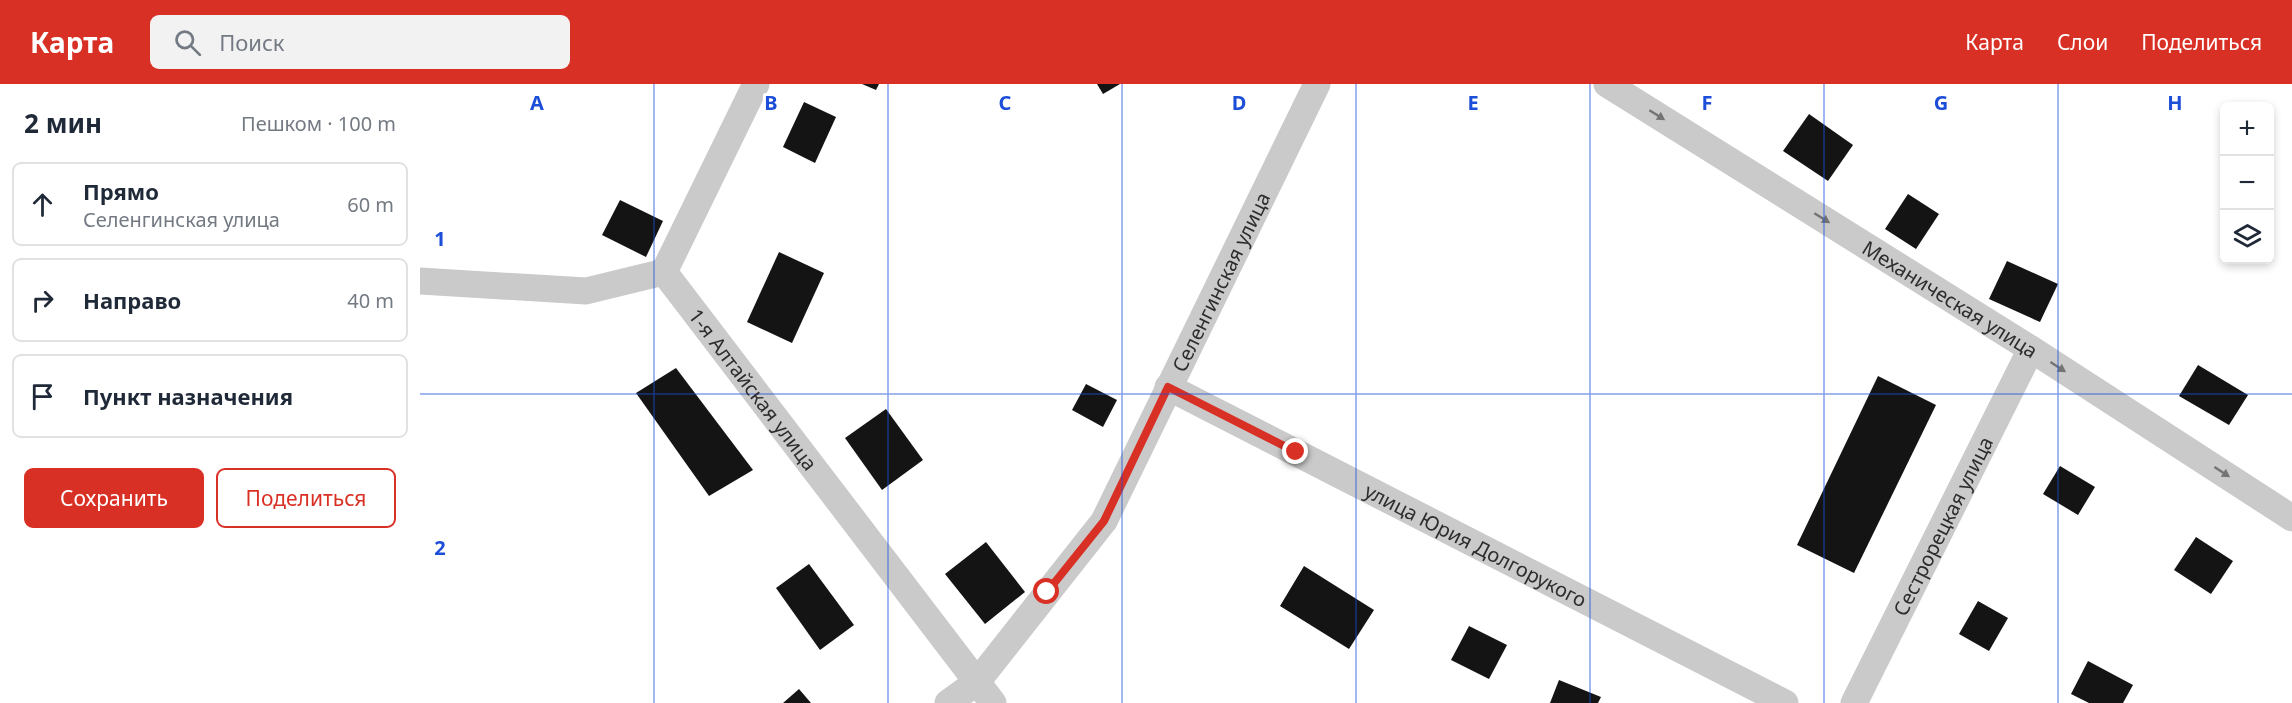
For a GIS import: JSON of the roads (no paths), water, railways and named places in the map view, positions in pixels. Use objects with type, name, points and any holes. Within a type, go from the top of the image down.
[{"type":"street","points":[[420,281],[586,291],[664,272],[756,84]]},
{"type":"street","name":"Селенгинская улица","points":[[948,703],[977,682],[1104,521],[1317,84]]},
{"type":"street","name":"Механическая улица","points":[[1607,84],[2031,349],[2292,518]]},
{"type":"street","name":"1-я Алтайская улица","points":[[664,272],[993,703]]},
{"type":"street","name":"Сестрорецкая улица","points":[[1854,703],[2031,349]]},
{"type":"street","name":"улица Юрия Долгорукого","points":[[1168,387],[1785,703]]}]
